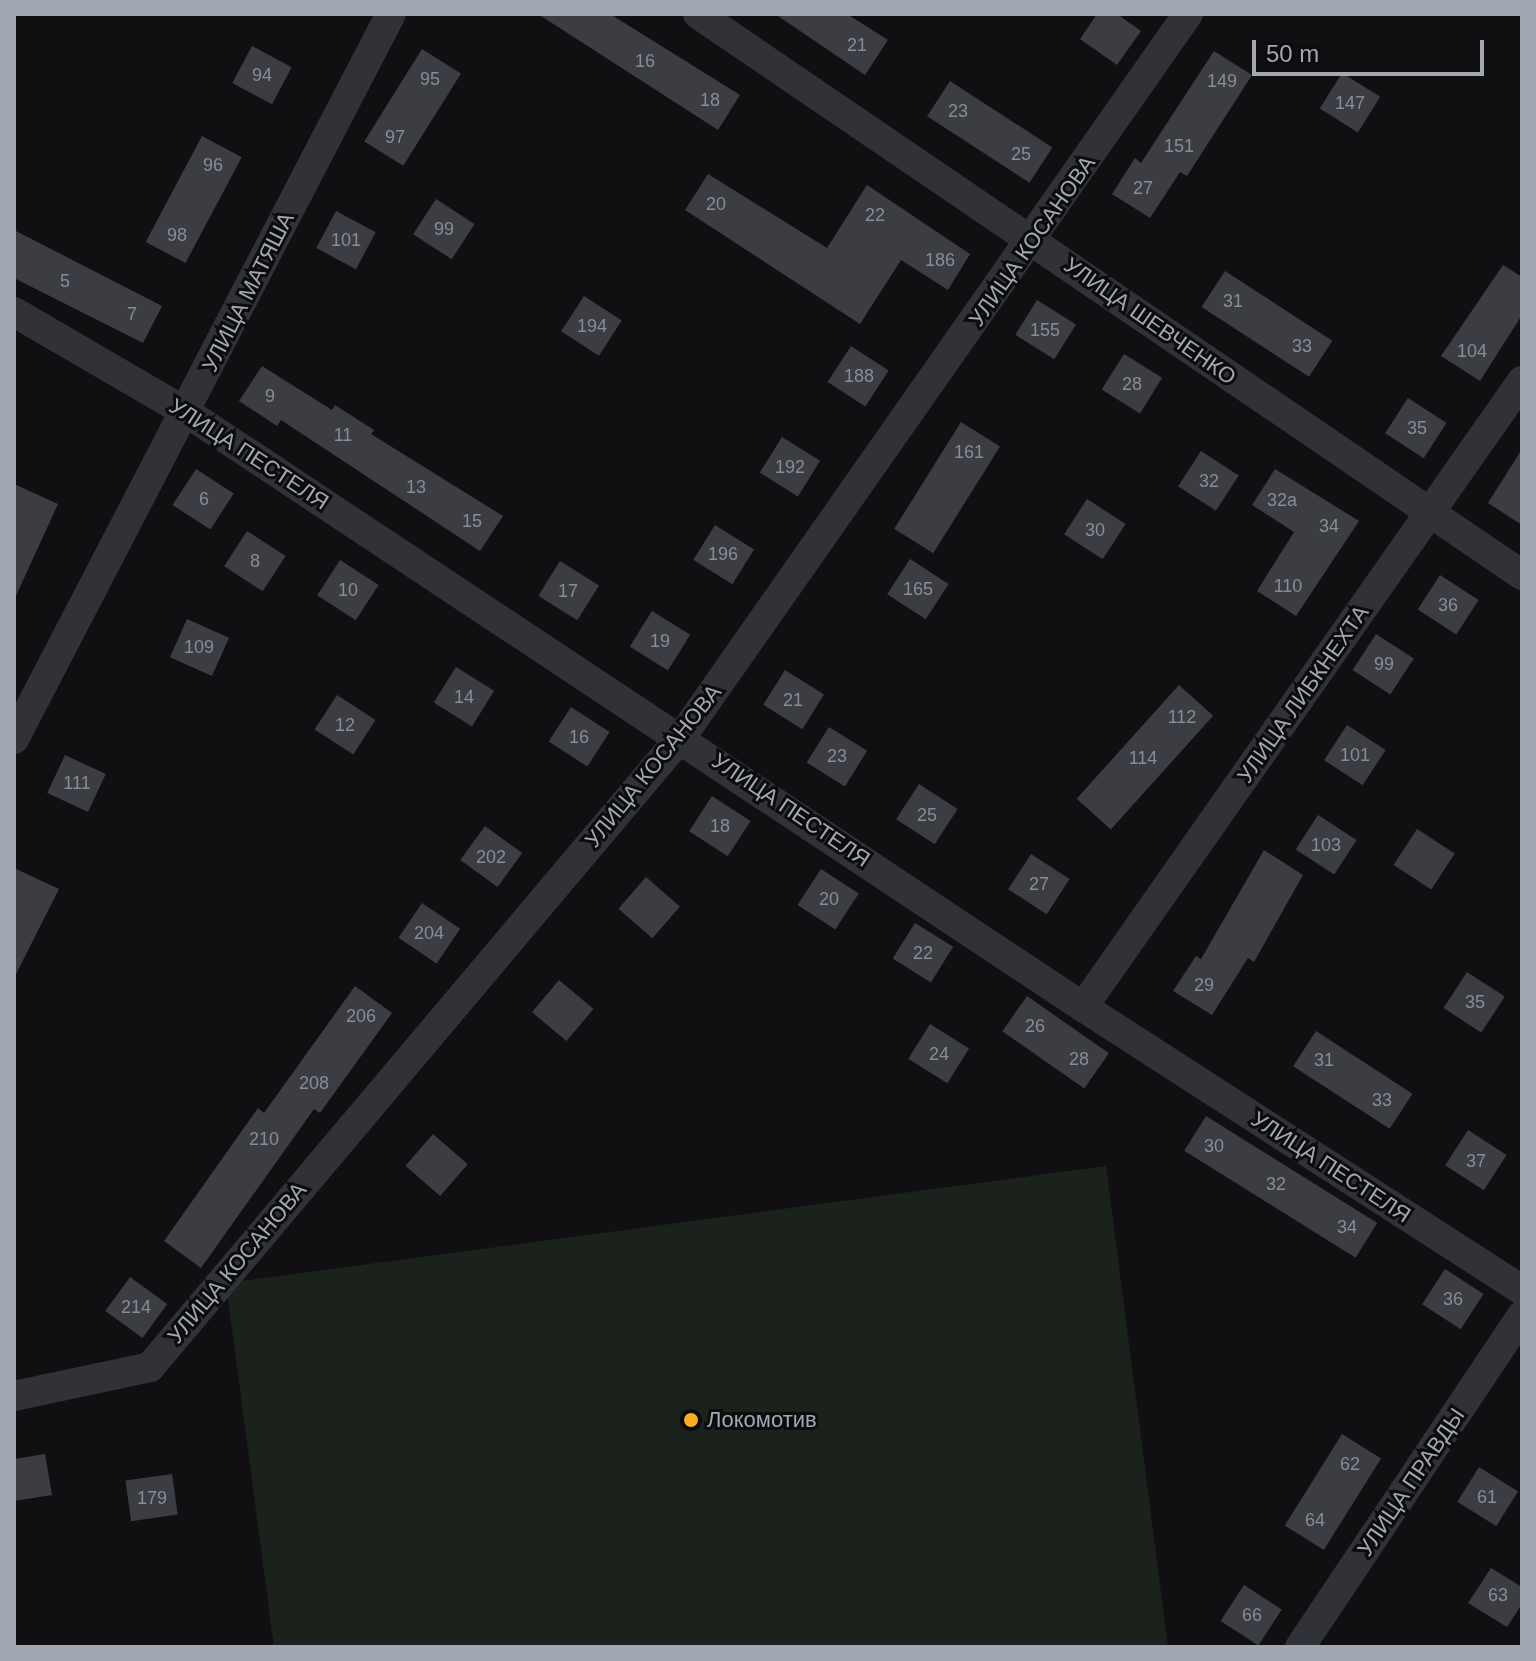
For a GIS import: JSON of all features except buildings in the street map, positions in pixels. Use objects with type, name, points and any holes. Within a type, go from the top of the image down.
[{"type":"street","name":"УЛИЦА МАТЯША","points":[[14,739],[391,14]]},
{"type":"street","name":"УЛИЦА ШЕВЧЕНКО","points":[[698,14],[1522,575]]},
{"type":"street","name":"УЛИЦА КОСАНОВА","points":[[14,1396],[150,1367],[682,736],[1033,240],[1188,14]]},
{"type":"street","name":"УЛИЦА ПЕСТЕЛЯ","points":[[14,312],[186,412],[682,736],[1083,1007],[1522,1290]]},
{"type":"street","name":"УЛИЦА ЛИБКНЕХТА","points":[[1083,1007],[1522,381]]},
{"type":"street","name":"УЛИЦА ПРАВДЫ","points":[[1300,1647],[1522,1316]]},
{"type":"shaded area","name":"Локомотив","points":[[1106,1166],[1168,1647],[274,1647],[226,1283]]},
{"type":"place","name":"Локомотив","points":[[691,1420]]}]
